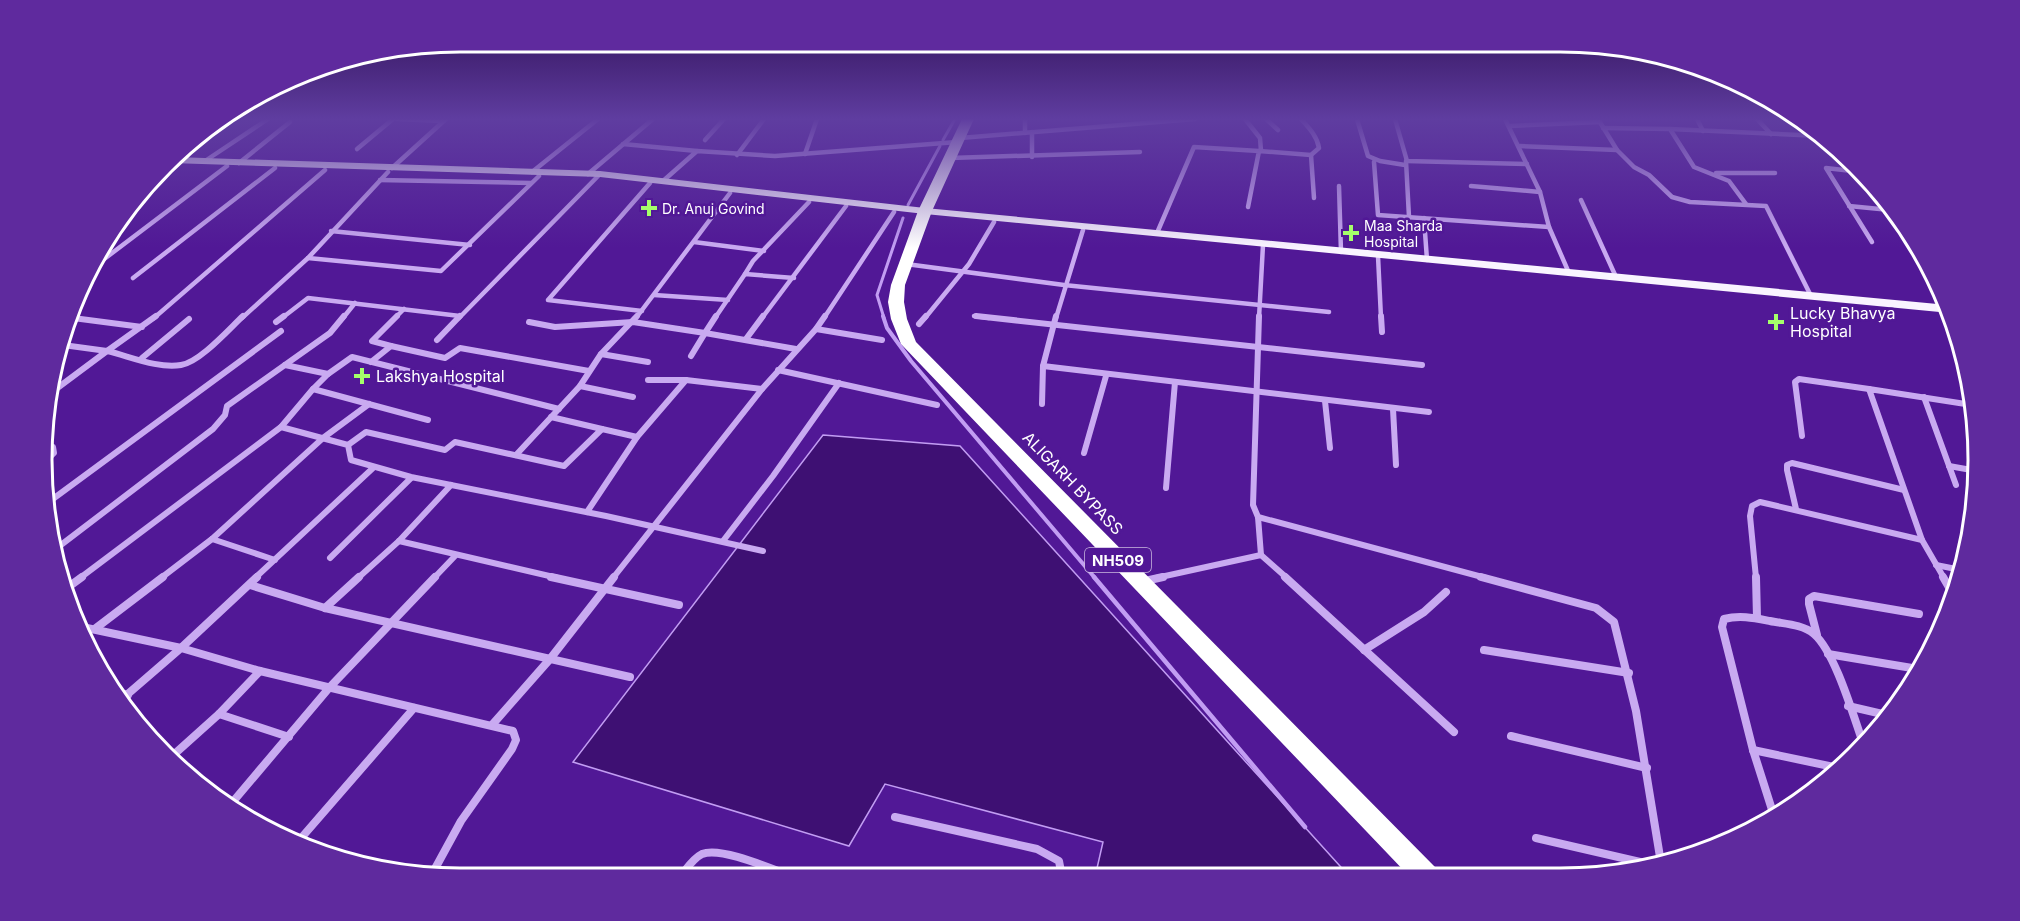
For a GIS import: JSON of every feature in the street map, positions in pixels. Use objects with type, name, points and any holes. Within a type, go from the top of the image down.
[{"type":"highway","name":"ALIGARH BYPASS","points":[[948,162],[904,264],[898,285],[896,302],[899,319],[909,344],[1418,868]]},
{"type":"main road","points":[[204,162],[387,173],[534,177],[594,175],[663,181],[730,193],[894,212],[1157,233],[1227,242]]},
{"type":"main road","points":[[180,164],[269,166],[387,173]]},
{"type":"main road","points":[[594,175],[994,222],[1938,308]]},
{"type":"street","points":[[69,346],[181,365],[191,360],[209,347],[308,258],[399,162]]},
{"type":"street","points":[[308,258],[441,271],[470,245],[551,162]]},
{"type":"street","points":[[437,340],[606,162]]},
{"type":"street","points":[[663,181],[685,162]]},
{"type":"street","points":[[1157,233],[1177,190],[1187,162]]},
{"type":"street","points":[[1248,207],[1258,162]]},
{"type":"street","points":[[1311,162],[1314,198]]},
{"type":"street","points":[[1549,227],[1378,215],[1374,162],[1527,164],[1540,192],[1549,227],[1569,273]]},
{"type":"street","points":[[1630,162],[1649,175],[1672,197],[1679,200],[1766,206],[1811,296]]},
{"type":"street","points":[[1691,162],[1694,167],[1729,181],[1746,204]]},
{"type":"street","points":[[1406,163],[1409,217]]},
{"type":"street","points":[[107,256],[227,166]]},
{"type":"street","points":[[133,278],[269,166]]},
{"type":"street","points":[[1847,171],[1826,168],[1872,242]]},
{"type":"street","points":[[59,387],[142,327],[326,170]]},
{"type":"street","points":[[1712,173],[1775,173]]},
{"type":"street","points":[[642,311],[548,300],[650,183]]},
{"type":"street","points":[[1339,186],[1341,252]]},
{"type":"street","points":[[1471,186],[1540,192]]},
{"type":"street","points":[[516,455],[580,386],[601,354],[642,311],[730,193]]},
{"type":"street","points":[[1581,200],[1616,277]]},
{"type":"street","points":[[691,356],[753,261],[809,202]]},
{"type":"street","points":[[746,339],[846,206]]},
{"type":"street","points":[[1849,206],[1881,209]]},
{"type":"street","points":[[492,725],[550,659],[762,389],[816,329],[894,212]]},
{"type":"street","points":[[1424,218],[1427,260]]},
{"type":"street","points":[[919,324],[979,253],[994,222]]},
{"type":"street","points":[[1042,405],[1043,366],[1064,285],[1083,230]]},
{"type":"street","points":[[332,231],[470,245]]},
{"type":"street","points":[[694,242],[764,251]]},
{"type":"street","points":[[1263,245],[1255,390],[1253,505],[1258,517],[1261,555],[1454,732]]},
{"type":"street","points":[[1378,256],[1382,332]]},
{"type":"street","points":[[904,264],[1064,285],[1329,312]]},
{"type":"street","points":[[744,274],[794,278]]},
{"type":"street","points":[[654,295],[728,300]]},
{"type":"street","points":[[276,322],[308,298],[460,316]]},
{"type":"street","points":[[61,545],[213,429],[225,416],[227,406],[330,333],[355,303]]},
{"type":"street","points":[[404,309],[372,341],[445,358],[460,348],[589,371]]},
{"type":"street","points":[[974,316],[1422,365]]},
{"type":"street","points":[[78,319],[142,327]]},
{"type":"street","points":[[142,358],[189,319]]},
{"type":"street","points":[[529,322],[555,327],[633,322],[796,349]]},
{"type":"street","points":[[816,329],[882,340]]},
{"type":"street","points":[[54,498],[281,331]]},
{"type":"street","points":[[371,362],[391,346]]},
{"type":"street","points":[[601,354],[648,362]]},
{"type":"street","points":[[72,584],[281,427],[314,386],[352,357],[559,409]]},
{"type":"street","points":[[285,365],[328,374]]},
{"type":"street","points":[[1043,366],[1106,376],[1255,390],[1429,412]]},
{"type":"street","points":[[778,370],[937,405]]},
{"type":"street","points":[[1084,453],[1106,376]]},
{"type":"street","points":[[1802,436],[1795,393],[1795,382],[1799,379],[1964,404]]},
{"type":"street","points":[[648,380],[686,380],[762,389]]},
{"type":"street","points":[[587,512],[637,437],[686,380]]},
{"type":"street","points":[[1166,488],[1176,382]]},
{"type":"street","points":[[723,541],[774,476],[839,383]]},
{"type":"street","points":[[580,386],[633,397]]},
{"type":"street","points":[[313,389],[428,420]]},
{"type":"street","points":[[1869,389],[1922,540],[1948,586]]},
{"type":"street","points":[[1924,398],[1956,485]]},
{"type":"street","points":[[1325,400],[1330,448]]},
{"type":"street","points":[[96,628],[212,538],[323,438],[369,404]]},
{"type":"street","points":[[1393,409],[1396,465]]},
{"type":"street","points":[[551,417],[637,437]]},
{"type":"street","points":[[281,427],[348,445]]},
{"type":"street","points":[[348,445],[366,432],[445,450],[455,442],[564,466],[602,429]]},
{"type":"street","points":[[348,445],[351,460],[411,478],[452,484],[763,551]]},
{"type":"street","points":[[1796,509],[1787,470],[1787,465],[1792,463],[1904,490]]},
{"type":"street","points":[[1949,466],[1968,469]]},
{"type":"street","points":[[127,695],[250,585],[373,468]]},
{"type":"street","points":[[330,558],[411,478]]},
{"type":"street","points":[[325,608],[399,541],[452,484]]},
{"type":"street","points":[[1756,618],[1757,584],[1750,516],[1752,507],[1760,502],[1922,540]]},
{"type":"street","points":[[1258,517],[1596,608],[1614,622],[1629,673],[1647,768],[1660,856]]},
{"type":"street","points":[[212,538],[275,560]]},
{"type":"street","points":[[399,541],[455,556],[680,605]]},
{"type":"street","points":[[1139,582],[1261,555]]},
{"type":"street","points":[[234,800],[329,688],[455,556]]},
{"type":"street","points":[[1936,565],[1953,568]]},
{"type":"street","points":[[250,585],[325,608],[630,677]]},
{"type":"street","points":[[1364,650],[1424,612],[1446,592]]},
{"type":"street","points":[[1860,736],[1828,654],[1817,636],[1809,599],[1814,596],[1919,614]]},
{"type":"street","points":[[1772,809],[1753,750],[1722,627],[1724,619],[1734,616],[1756,618],[1807,630],[1817,636]]},
{"type":"street","points":[[89,627],[181,648],[260,671],[513,731],[516,740],[512,749],[461,821],[435,868]]},
{"type":"street","points":[[1484,650],[1629,673]]},
{"type":"street","points":[[1828,654],[1911,668]]},
{"type":"street","points":[[176,753],[219,714],[260,671]]},
{"type":"street","points":[[1848,706],[1879,713]]},
{"type":"street","points":[[303,836],[414,708]]},
{"type":"street","points":[[219,714],[289,737]]},
{"type":"street","points":[[1511,736],[1647,768]]},
{"type":"street","points":[[1753,750],[1830,766]]},
{"type":"street","points":[[895,817],[1037,849],[1056,856],[1062,868]]},
{"type":"street","points":[[1536,838],[1637,861]]},
{"type":"street","points":[[688,868],[694,860],[705,853],[724,855],[756,868]]},
{"type":"shaded area","points":[[823,435],[960,446],[1342,868],[1097,868],[1103,842],[885,784],[849,846],[573,762]]},
{"type":"waterway","points":[[908,205],[931,162]]},
{"type":"waterway","points":[[884,318],[877,295],[903,218]]},
{"type":"waterway","points":[[883,316],[887,328],[911,361],[1095,578]]},
{"type":"waterway","points":[[1094,577],[1305,827]]},
{"type":"place","name":"Dr. Anuj Govind","points":[[649,208]]},
{"type":"place","name":"Maa Sharda Hospital","points":[[1351,233]]},
{"type":"place","name":"Lucky Bhavya Hospital","points":[[1776,322]]},
{"type":"place","name":"Lakshya Hospital","points":[[362,376]]}]
